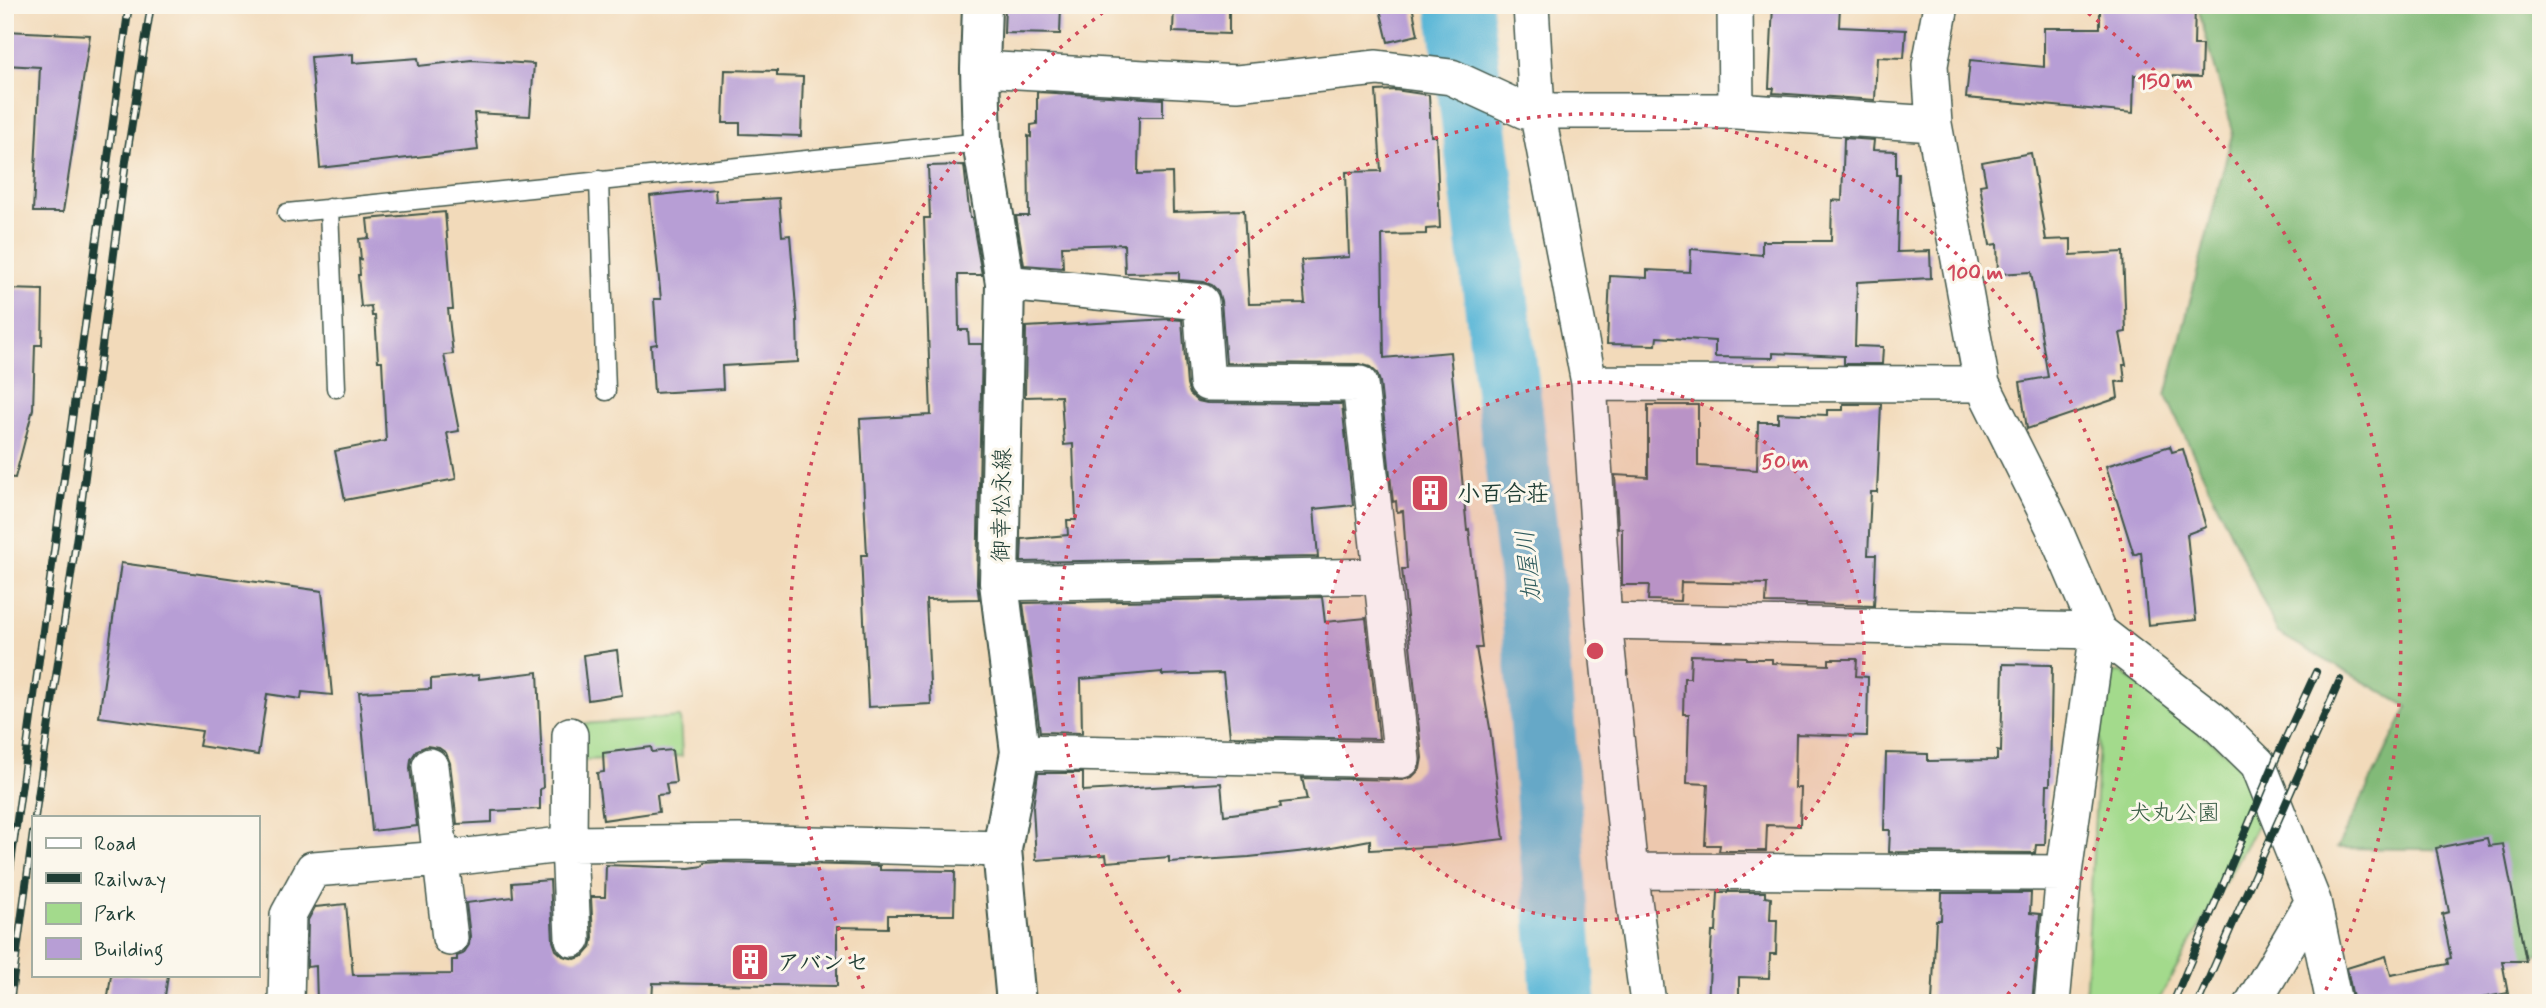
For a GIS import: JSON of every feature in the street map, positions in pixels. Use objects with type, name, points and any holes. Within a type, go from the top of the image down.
[{"type":"main road","name":"御幸松永線","points":[[982,5],[982,142],[1005,283],[999,583],[1020,752],[1002,849],[1016,1003]]},
{"type":"street","points":[[1531,5],[1531,111],[1589,383],[1604,621],[1630,871],[1648,1003]]},
{"type":"street","points":[[1735,5],[1736,111]]},
{"type":"street","points":[[1941,5],[1930,65],[1934,124],[1982,384],[2053,526],[2098,631],[2212,719],[2259,764],[2313,901],[2334,1003]]},
{"type":"street","points":[[980,69],[1237,83],[1377,68],[1451,77],[1531,111],[1736,111],[1934,124]]},
{"type":"street","points":[[1005,283],[1201,302],[1207,383],[1360,384],[1402,760],[1020,752]]},
{"type":"street","points":[[1589,383],[1982,384]]},
{"type":"street","points":[[999,583],[1381,576]]},
{"type":"street","points":[[1604,621],[2098,631]]},
{"type":"street","points":[[2052,1003],[2064,873],[2098,631]]},
{"type":"street","points":[[570,736],[569,845],[573,939]]},
{"type":"street","points":[[430,766],[450,937]]},
{"type":"street","points":[[286,1003],[289,915],[313,869],[569,845],[739,842],[1002,849]]},
{"type":"street","points":[[1630,871],[2064,873]]},
{"type":"street","points":[[2253,1003],[2313,901]]},
{"type":"lane","points":[[288,213],[982,142]]},
{"type":"lane","points":[[599,180],[606,391]]},
{"type":"lane","points":[[329,208],[336,388]]},
{"type":"green space","points":[[2197,5],[2541,5],[2541,953],[2524,959],[2497,850],[2337,848],[2408,707],[2278,633],[2166,396],[2233,131]]},
{"type":"green space","name":"犬丸公園","points":[[2121,671],[2231,757],[2251,784],[2261,818],[2157,1003],[2085,1003],[2102,683],[2109,674]]},
{"type":"green space","points":[[680,717],[682,756],[583,760],[583,724]]},
{"type":"building","points":[[1005,5],[1061,5],[1060,34],[1004,33]]},
{"type":"building","points":[[1174,5],[1229,5],[1229,34],[1173,32]]},
{"type":"building","points":[[1379,5],[1412,5],[1418,35],[1388,42]]},
{"type":"building","points":[[1773,5],[1840,5],[1839,27],[1906,30],[1904,58],[1877,57],[1875,100],[1773,93],[1774,88],[1769,88]]},
{"type":"building","points":[[2100,5],[2195,5],[2194,45],[2202,45],[2201,77],[2134,75],[2133,113],[1966,98],[1970,60],[2044,67],[2044,28],[2100,28]]},
{"type":"building","points":[[5,31],[90,35],[63,212],[33,212],[40,67],[5,65]]},
{"type":"building","points":[[353,54],[353,63],[418,58],[419,66],[472,60],[534,64],[530,116],[474,113],[478,150],[320,168],[311,57]]},
{"type":"building","points":[[725,70],[777,71],[777,76],[803,77],[801,136],[740,134],[740,123],[723,123]]},
{"type":"building","points":[[1395,90],[1429,95],[1431,136],[1436,136],[1440,228],[1426,229],[1426,234],[1382,235],[1384,358],[1450,352],[1467,530],[1469,529],[1482,648],[1476,648],[1490,728],[1504,839],[1445,846],[1370,850],[1370,840],[1316,850],[1169,862],[1169,857],[1107,862],[1106,855],[1036,860],[1033,807],[1038,773],[1083,773],[1083,791],[1221,783],[1224,815],[1281,807],[1280,803],[1307,800],[1302,778],[1402,780],[1412,777],[1420,769],[1422,758],[1402,569],[1407,569],[1403,511],[1397,512],[1396,501],[1393,502],[1377,373],[1360,364],[1226,363],[1218,291],[1204,282],[1179,280],[1179,272],[1125,273],[1124,244],[1062,246],[1063,268],[1024,265],[1016,216],[1029,216],[1028,136],[1031,137],[1031,125],[1037,124],[1037,92],[1163,99],[1163,117],[1139,117],[1138,174],[1172,173],[1173,212],[1244,210],[1249,304],[1305,303],[1301,260],[1349,257],[1346,172],[1381,171],[1376,91]]},
{"type":"building","points":[[1844,138],[1874,140],[1873,150],[1896,151],[1896,174],[1899,174],[1897,252],[1930,251],[1931,278],[1857,282],[1855,346],[1883,347],[1882,364],[1844,364],[1844,356],[1773,353],[1773,358],[1715,357],[1715,341],[1657,337],[1656,345],[1607,344],[1610,276],[1647,278],[1647,270],[1690,272],[1691,249],[1762,255],[1762,241],[1831,241],[1832,200],[1842,201]]},
{"type":"building","points":[[2031,153],[2046,240],[2071,239],[2071,255],[2123,252],[2126,332],[2120,333],[2126,365],[2123,365],[2125,381],[2116,382],[2118,398],[2027,429],[2020,382],[2048,377],[2031,272],[1998,274],[1997,244],[1990,245],[1980,185],[1986,184],[1982,162]]},
{"type":"building","points":[[964,165],[970,218],[982,275],[958,275],[959,330],[968,330],[969,344],[982,344],[977,583],[979,599],[926,600],[931,704],[868,707],[861,555],[867,555],[860,419],[931,415],[924,218],[930,218],[928,166]]},
{"type":"building","points":[[715,189],[716,202],[779,198],[782,236],[790,235],[798,362],[722,366],[723,389],[654,393],[651,345],[657,344],[654,299],[661,299],[650,196]]},
{"type":"building","points":[[445,212],[453,309],[448,309],[453,354],[444,355],[459,431],[447,433],[456,479],[345,500],[335,451],[386,441],[382,361],[378,361],[375,316],[372,316],[371,306],[361,307],[359,239],[369,238],[367,219]]},
{"type":"building","points":[[5,289],[43,290],[42,345],[35,345],[33,409],[15,478],[5,477]]},
{"type":"building","points":[[1182,320],[1187,385],[1190,394],[1198,401],[1342,404],[1353,505],[1314,509],[1318,557],[1021,562],[1022,539],[1068,535],[1067,520],[1076,520],[1073,444],[1064,445],[1061,396],[1025,397],[1026,327]]},
{"type":"building","points":[[1843,404],[1881,404],[1877,492],[1871,492],[1868,555],[1876,555],[1874,606],[1766,603],[1767,584],[1681,582],[1680,601],[1648,600],[1649,585],[1622,585],[1622,529],[1618,528],[1615,475],[1648,477],[1648,405],[1698,405],[1698,466],[1757,470],[1758,422],[1778,422],[1778,413],[1827,415],[1827,410],[1843,410]]},
{"type":"building","points":[[2170,446],[2172,452],[2183,449],[2206,527],[2187,534],[2196,620],[2148,625],[2141,552],[2134,555],[2106,466]]},
{"type":"building","points":[[121,563],[322,591],[332,695],[302,692],[301,699],[267,694],[258,755],[199,746],[202,731],[99,717]]},
{"type":"building","points":[[1322,597],[1325,622],[1366,618],[1379,739],[1230,736],[1223,673],[1162,675],[1162,672],[1081,679],[1082,733],[1040,732],[1023,603]]},
{"type":"building","points":[[617,650],[622,695],[588,700],[583,655]]},
{"type":"building","points":[[1691,655],[1772,659],[1772,663],[1829,665],[1829,659],[1857,659],[1856,676],[1868,677],[1867,736],[1796,734],[1795,788],[1801,788],[1800,826],[1767,825],[1766,851],[1719,851],[1720,845],[1705,845],[1708,784],[1687,783],[1689,714],[1683,714],[1684,678],[1690,678]]},
{"type":"building","points":[[2003,664],[2052,665],[2050,785],[2047,785],[2045,845],[2036,845],[2035,853],[1889,852],[1890,830],[1884,830],[1886,753],[1928,754],[1928,761],[1997,760],[1997,751],[2001,752]]},
{"type":"building","points":[[538,672],[543,788],[540,789],[540,809],[492,811],[492,822],[457,824],[450,763],[446,753],[439,748],[427,746],[417,750],[411,759],[417,826],[372,831],[359,692],[431,689],[431,679],[479,675],[479,679]]},
{"type":"building","points":[[651,747],[652,752],[672,750],[676,783],[666,784],[668,794],[657,795],[659,812],[603,820],[597,773],[604,772],[603,753]]},
{"type":"building","points":[[2487,838],[2489,846],[2503,844],[2526,961],[2502,961],[2508,993],[2455,1003],[2354,1003],[2347,968],[2386,956],[2391,975],[2448,964],[2447,959],[2451,958],[2442,914],[2449,912],[2436,848]]},
{"type":"building","points":[[719,862],[880,866],[880,870],[955,871],[954,915],[888,915],[888,928],[837,927],[837,986],[653,983],[652,1003],[317,1003],[316,966],[307,967],[308,920],[315,907],[346,904],[353,975],[452,974],[452,960],[457,960],[457,956],[463,954],[469,945],[466,903],[513,897],[512,883],[550,880],[553,941],[556,950],[563,956],[575,959],[584,956],[591,948],[591,897],[605,897],[606,865],[689,868]]},
{"type":"building","points":[[1718,892],[1765,892],[1765,897],[1771,898],[1770,920],[1777,920],[1776,954],[1770,954],[1769,978],[1739,977],[1739,1003],[1708,1003],[1712,932],[1716,932]]},
{"type":"building","points":[[1942,893],[2031,893],[2030,913],[2040,914],[2032,1003],[1932,1003],[1936,920],[1941,920]]},
{"type":"building","points":[[111,976],[168,976],[164,1003],[107,1003]]},
{"type":"waterway","name":"加屋川","points":[[1459,5],[1531,576],[1564,1003]]},
{"type":"railway","points":[[5,907],[129,5]]},
{"type":"railway","points":[[35,816],[80,515],[126,161],[151,5]]},
{"type":"railway","points":[[2173,1003],[2276,759],[2316,672]]},
{"type":"railway","points":[[2198,1003],[2340,680]]},
{"type":"railway","points":[[10,1003],[32,840]]},
{"type":"place","name":"小百合荘","points":[[1430,493]]},
{"type":"place","name":"アバンセ","points":[[750,962]]}]
